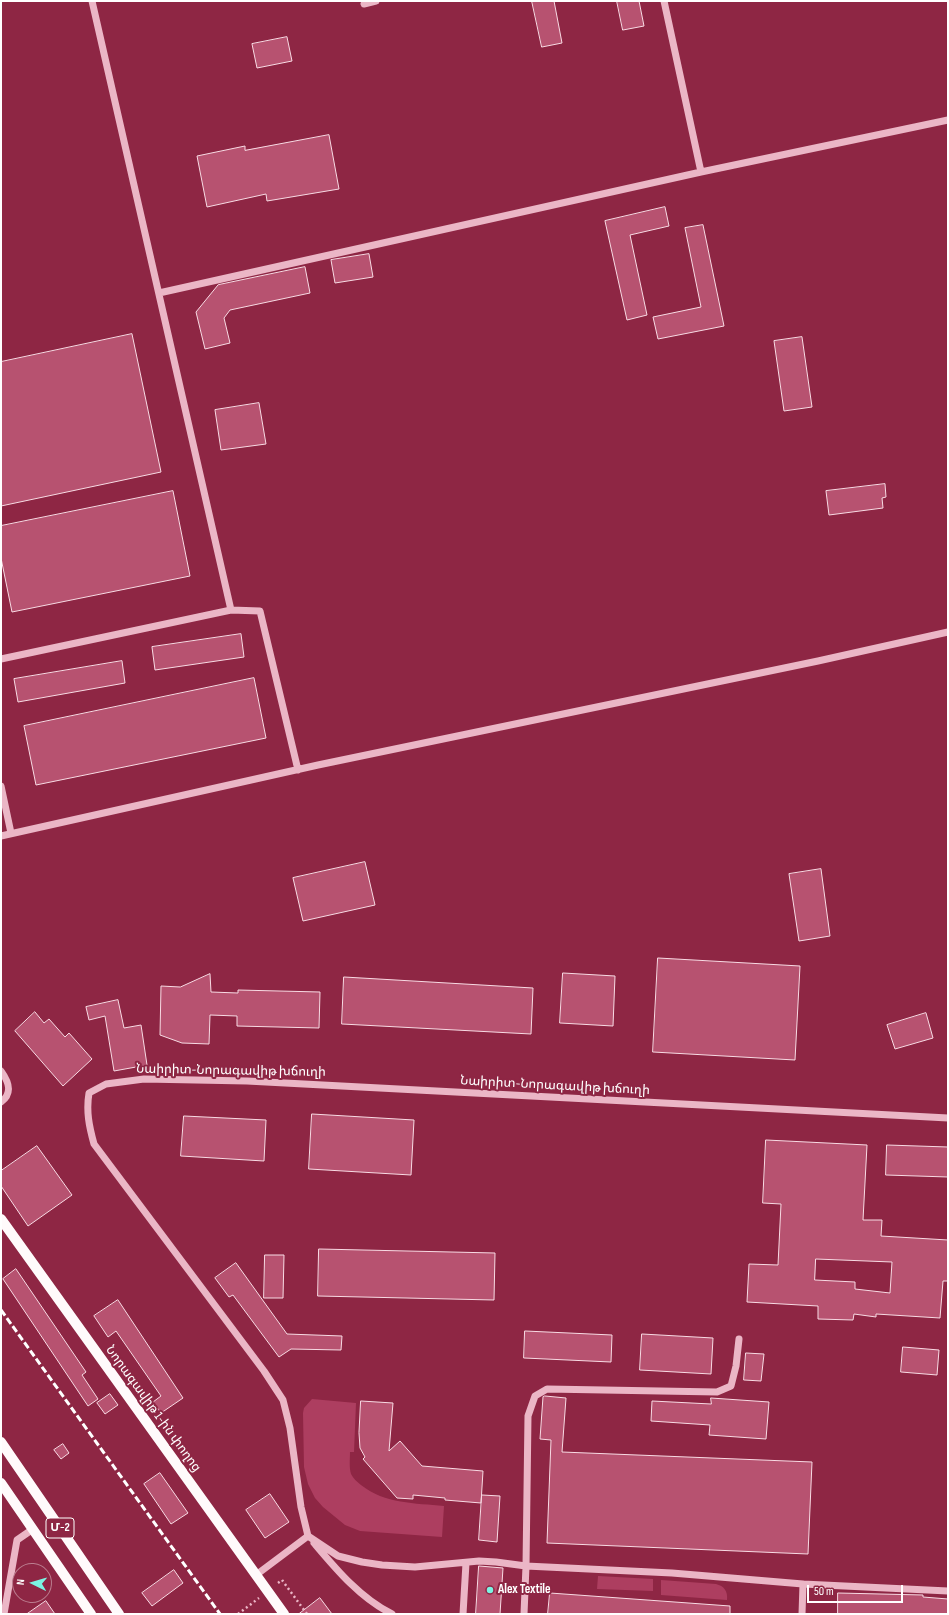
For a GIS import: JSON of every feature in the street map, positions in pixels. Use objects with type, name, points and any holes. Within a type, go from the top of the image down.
[{"type":"main road","name":"Նորագավիթ 1-ին փողոց","points":[[1,1219],[284,1614]]},
{"type":"main road","name":"Մ-2","points":[[1,1442],[120,1614]]},
{"type":"main road","name":"Մ-2","points":[[1,1483],[91,1614]]},
{"type":"street","points":[[92,1],[231,610]]},
{"type":"street","points":[[364,4],[376,1]]},
{"type":"street","points":[[664,1],[701,172]]},
{"type":"street","points":[[159,293],[701,172],[948,120]]},
{"type":"street","points":[[1,659],[231,610],[260,611],[298,770]]},
{"type":"street","points":[[1,836],[11,832],[298,770],[818,661],[948,632]]},
{"type":"street","points":[[1,786],[11,832]]},
{"type":"street","points":[[1,1071],[10,1086],[9,1094],[1,1102]]},
{"type":"street","name":"Նաիրիտ-Նորագավիթ խճուղի","points":[[308,1536],[301,1507],[290,1428],[283,1400],[264,1371],[94,1144],[88,1126],[87,1107],[89,1093],[106,1084],[144,1080],[247,1081],[948,1118]]},
{"type":"street","points":[[524,1614],[528,1416],[535,1396],[547,1389],[717,1392],[731,1386],[736,1366],[739,1339]]},
{"type":"street","points":[[4,1614],[17,1540],[33,1529]]},
{"type":"street","points":[[308,1536],[338,1556],[362,1562],[415,1567],[496,1562],[526,1566],[672,1573],[803,1584],[948,1591]]},
{"type":"street","points":[[256,1575],[308,1536]]},
{"type":"street","points":[[308,1536],[337,1571],[377,1607],[392,1614]]},
{"type":"street","points":[[463,1614],[466,1563]]},
{"type":"street","points":[[802,1614],[803,1584]]},
{"type":"path","points":[[278,1583],[282,1580],[307,1614]]},
{"type":"path","points":[[238,1614],[259,1598]]},
{"type":"shaded area","points":[[312,1399],[356,1403],[354,1452],[350,1452],[351,1474],[361,1485],[380,1496],[401,1502],[444,1506],[442,1537],[360,1531],[345,1525],[323,1507],[315,1498],[308,1484],[304,1467],[303,1413],[304,1408]]},
{"type":"shaded area","points":[[598,1576],[653,1579],[653,1591],[597,1589]]},
{"type":"shaded area","points":[[661,1580],[716,1584],[725,1589],[727,1600],[661,1595]]},
{"type":"building","points":[[532,1],[554,1],[562,43],[542,47]]},
{"type":"building","points":[[617,1],[639,1],[644,26],[623,30]]},
{"type":"building","points":[[287,37],[292,61],[257,68],[252,44]]},
{"type":"building","points":[[329,135],[339,189],[267,201],[266,194],[207,207],[197,156],[245,146],[245,150]]},
{"type":"building","points":[[665,207],[669,226],[630,235],[647,315],[627,320],[605,221]]},
{"type":"building","points":[[703,225],[724,326],[658,339],[653,317],[701,307],[685,228]]},
{"type":"building","points":[[369,254],[373,277],[335,283],[331,260]]},
{"type":"building","points":[[305,267],[310,293],[230,310],[224,318],[230,343],[205,349],[196,312],[218,285]]},
{"type":"building","points":[[132,334],[161,472],[1,506],[1,362]]},
{"type":"building","points":[[802,337],[812,407],[784,411],[774,341]]},
{"type":"building","points":[[259,403],[266,444],[221,450],[215,410]]},
{"type":"building","points":[[885,484],[886,497],[882,498],[883,508],[829,515],[826,491]]},
{"type":"building","points":[[173,491],[190,576],[12,612],[1,558],[1,526]]},
{"type":"building","points":[[241,634],[244,657],[155,670],[152,647]]},
{"type":"building","points":[[122,661],[125,683],[18,702],[14,679]]},
{"type":"building","points":[[254,678],[266,738],[36,785],[24,726]]},
{"type":"building","points":[[365,862],[375,905],[303,921],[293,878]]},
{"type":"building","points":[[821,869],[830,936],[799,941],[789,874]]},
{"type":"building","points":[[658,958],[800,966],[795,1060],[653,1052]]},
{"type":"building","points":[[563,973],[615,976],[613,1026],[560,1023]]},
{"type":"building","points":[[210,974],[211,992],[238,993],[238,990],[320,992],[319,1028],[237,1026],[237,1016],[210,1015],[209,1044],[182,1043],[160,1035],[161,986],[180,987]]},
{"type":"building","points":[[344,977],[533,988],[531,1034],[342,1024]]},
{"type":"building","points":[[118,1000],[124,1028],[141,1025],[147,1065],[114,1071],[105,1016],[89,1020],[86,1007]]},
{"type":"building","points":[[35,1012],[44,1023],[49,1019],[65,1037],[69,1033],[92,1059],[63,1086],[15,1031]]},
{"type":"building","points":[[926,1013],[933,1038],[895,1049],[887,1025]]},
{"type":"building","points":[[312,1114],[414,1120],[411,1175],[309,1169]]},
{"type":"building","points":[[184,1116],[266,1120],[264,1161],[181,1156]]},
{"type":"building","points":[[766,1140],[867,1145],[863,1220],[882,1220],[881,1236],[948,1240],[948,1281],[943,1281],[940,1318],[876,1314],[876,1317],[854,1314],[853,1320],[818,1319],[818,1306],[747,1302],[749,1264],[778,1265],[781,1204],[763,1203]],"holes":[[[816,1259],[892,1262],[890,1293],[855,1289],[855,1282],[815,1280]]]},
{"type":"building","points":[[887,1145],[948,1147],[948,1177],[886,1175]]},
{"type":"building","points":[[37,1146],[72,1195],[28,1226],[1,1186],[1,1171]]},
{"type":"building","points":[[319,1249],[495,1253],[494,1300],[318,1296]]},
{"type":"building","points":[[265,1255],[284,1255],[283,1298],[264,1298]]},
{"type":"building","points":[[236,1263],[287,1334],[342,1336],[341,1350],[291,1349],[279,1357],[233,1295],[229,1297],[215,1278]]},
{"type":"building","points":[[16,1269],[86,1372],[82,1375],[98,1399],[88,1406],[3,1279]]},
{"type":"building","points":[[118,1300],[183,1398],[161,1413],[153,1402],[161,1396],[116,1331],[108,1337],[94,1316]]},
{"type":"building","points":[[525,1331],[612,1335],[611,1362],[524,1358]]},
{"type":"building","points":[[642,1334],[713,1338],[711,1374],[640,1370]]},
{"type":"building","points":[[903,1347],[939,1350],[937,1375],[901,1372]]},
{"type":"building","points":[[746,1353],[764,1354],[761,1381],[744,1380]]},
{"type":"building","points":[[110,1394],[118,1405],[105,1414],[97,1403]]},
{"type":"building","points":[[543,1397],[566,1398],[562,1452],[812,1462],[808,1554],[547,1543],[551,1440],[540,1439]]},
{"type":"building","points":[[711,1398],[769,1402],[766,1439],[709,1435],[710,1425],[651,1421],[652,1401],[711,1404]]},
{"type":"building","points":[[361,1401],[393,1403],[389,1451],[400,1441],[422,1466],[483,1471],[481,1503],[445,1500],[445,1498],[413,1495],[413,1499],[397,1498],[363,1459],[365,1457],[360,1448],[359,1433]]},
{"type":"building","points":[[63,1444],[69,1453],[61,1459],[54,1450]]},
{"type":"building","points":[[160,1473],[188,1513],[171,1524],[144,1484]]},
{"type":"building","points":[[270,1494],[289,1522],[265,1538],[246,1510]]},
{"type":"building","points":[[482,1495],[500,1496],[497,1542],[479,1540]]},
{"type":"building","name":"Alex Textile","points":[[479,1566],[503,1568],[500,1614],[476,1614]]},
{"type":"building","points":[[174,1570],[183,1583],[152,1606],[142,1593]]},
{"type":"building","points":[[550,1593],[730,1606],[730,1614],[548,1614]]},
{"type":"building","points":[[838,1593],[923,1595],[923,1597],[948,1599],[948,1614],[838,1614]]},
{"type":"building","points":[[320,1598],[332,1614],[299,1614]]},
{"type":"building","points":[[43,1603],[47,1603],[55,1614],[27,1614]]},
{"type":"railway","points":[[1,1310],[220,1614]]},
{"type":"place","name":"Alex Textile","points":[[490,1590]]}]
